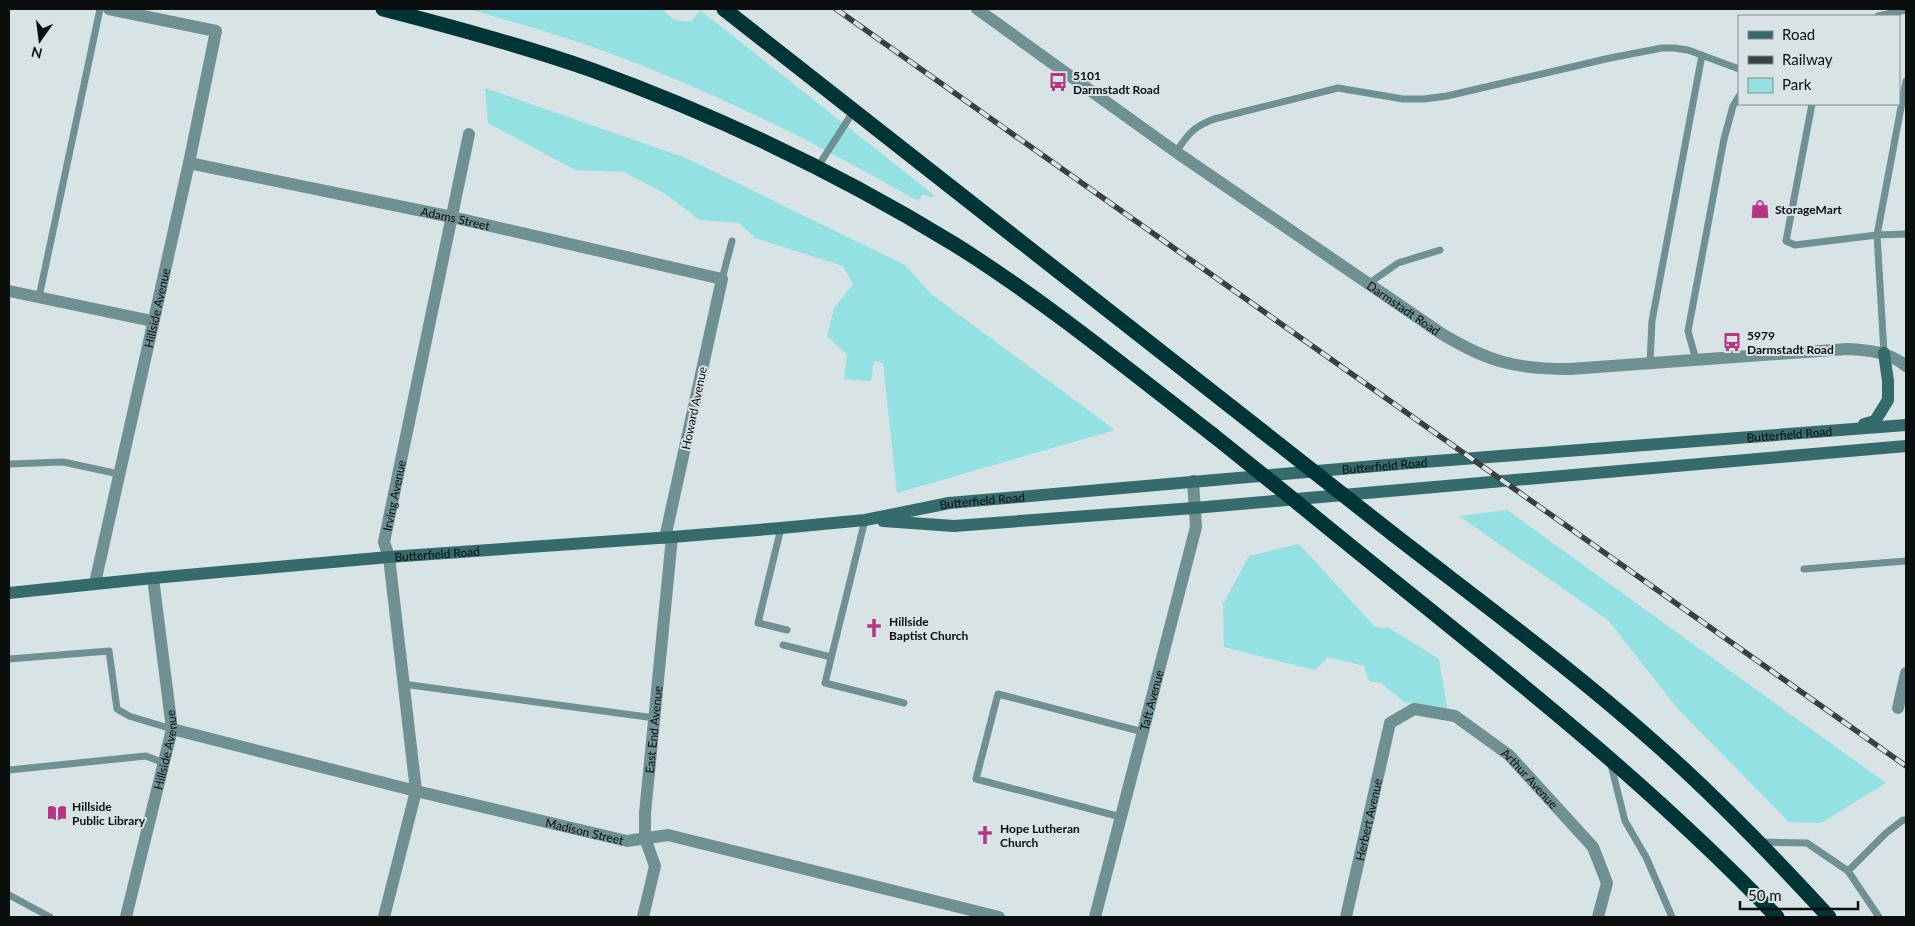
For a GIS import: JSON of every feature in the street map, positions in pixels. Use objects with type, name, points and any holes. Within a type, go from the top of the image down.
[{"type":"highway","points":[[383,9],[513,45],[590,70],[660,96],[743,132],[817,168],[954,244],[1031,296],[1213,435],[1609,757],[1713,852],[1777,917]]},
{"type":"highway","points":[[724,9],[853,112],[1577,676],[1656,744],[1732,816],[1829,917]]},
{"type":"main road","points":[[1851,428],[1875,421],[1888,400],[1888,381],[1884,354]]},
{"type":"main road","name":"Butterfield Road","points":[[9,593],[389,557],[669,538],[782,528],[865,520],[949,503],[1193,481],[1906,425]]},
{"type":"main road","name":"Butterfield Road","points":[[865,520],[954,526],[1194,508],[1906,446]]},
{"type":"street","name":"Hillside Avenue","points":[[95,584],[216,31],[109,9]]},
{"type":"street","name":"Darmstadt Road","points":[[977,9],[1176,152],[1368,284],[1468,350],[1492,360],[1541,369],[1570,369],[1868,350],[1884,354],[1906,366]]},
{"type":"street","name":"Irving Avenue","points":[[384,917],[416,791],[389,557],[384,542],[469,134]]},
{"type":"street","name":"Adams Street","points":[[188,163],[452,217],[722,279]]},
{"type":"street","name":"Howard Avenue","points":[[669,538],[722,279]]},
{"type":"street","points":[[9,291],[152,321]]},
{"type":"street","name":"Taft Avenue","points":[[1095,917],[1196,527],[1193,481]]},
{"type":"street","name":"East End Avenue","points":[[643,917],[655,866],[645,838],[645,813],[656,718],[669,538]]},
{"type":"street","name":"Hillside Avenue","points":[[126,917],[172,729],[154,578]]},
{"type":"street","points":[[1898,708],[1906,673]]},
{"type":"street","name":"Arthur Avenue","points":[[1390,723],[1414,709],[1455,716],[1509,755],[1593,847],[1607,883],[1598,917]]},
{"type":"street","name":"Herbert Avenue","points":[[1346,917],[1390,723]]},
{"type":"street","name":"Madison Street","points":[[172,729],[416,791],[627,841],[676,836],[998,917]]},
{"type":"lane","points":[[39,297],[100,9]]},
{"type":"lane","points":[[1883,15],[1906,10]]},
{"type":"lane","points":[[1176,152],[1196,126],[1338,88],[1396,98],[1424,99],[1447,96],[1610,58],[1662,48],[1674,48],[1738,69]]},
{"type":"lane","points":[[1650,363],[1652,322],[1702,56]]},
{"type":"lane","points":[[1884,354],[1877,235],[1906,80]]},
{"type":"lane","points":[[1696,360],[1688,331],[1726,132],[1733,106],[1738,98]]},
{"type":"lane","points":[[1812,105],[1786,241],[1795,245],[1877,235],[1906,234]]},
{"type":"lane","points":[[817,168],[853,112]]},
{"type":"lane","points":[[722,279],[732,241]]},
{"type":"lane","points":[[1368,284],[1398,263],[1440,250]]},
{"type":"lane","points":[[9,464],[63,462],[119,474]]},
{"type":"lane","points":[[865,520],[825,683],[904,703]]},
{"type":"lane","points":[[782,528],[758,623],[787,630]]},
{"type":"lane","points":[[1804,569],[1906,561]]},
{"type":"lane","points":[[783,645],[831,657]]},
{"type":"lane","points":[[9,659],[109,651],[117,709],[129,716],[172,729]]},
{"type":"lane","points":[[403,684],[656,718]]},
{"type":"lane","points":[[1121,817],[976,779],[987,736],[998,694],[1143,732]]},
{"type":"lane","points":[[9,770],[146,756],[164,763]]},
{"type":"lane","points":[[1609,757],[1625,821],[1646,857],[1672,917]]},
{"type":"lane","points":[[1848,870],[1886,833],[1903,820],[1906,820]]},
{"type":"lane","points":[[1757,842],[1807,843],[1848,870],[1879,917]]},
{"type":"lane","points":[[9,895],[50,917]]},
{"type":"green space","points":[[468,9],[663,9],[669,16],[679,21],[692,21],[700,10],[934,195],[931,198],[923,194],[918,201],[836,156],[753,114],[668,76],[567,38]]},
{"type":"green space","points":[[485,88],[686,158],[905,265],[931,294],[1115,430],[897,493],[883,363],[874,361],[871,381],[844,379],[847,355],[827,336],[834,308],[853,284],[843,266],[755,238],[739,223],[700,220],[664,193],[624,172],[575,170],[488,123]]},
{"type":"green space","points":[[1507,510],[1886,783],[1821,823],[1789,822],[1677,708],[1608,620],[1459,516]]},
{"type":"green space","points":[[1299,544],[1375,627],[1389,628],[1439,659],[1447,708],[1404,702],[1381,683],[1369,681],[1364,666],[1328,657],[1315,670],[1224,647],[1223,604],[1249,556]]},
{"type":"railway","points":[[836,9],[1906,766]]},
{"type":"place","name":"5101 Darmstadt Road","points":[[1058,82]]},
{"type":"place","name":"StorageMart","points":[[1760,209]]},
{"type":"place","name":"5979 Darmstadt Road","points":[[1732,342]]},
{"type":"place","name":"Hillside Baptist Church","points":[[874,628]]},
{"type":"place","name":"Hillside Public Library","points":[[57,813]]},
{"type":"place","name":"Hope Lutheran Church","points":[[985,835]]}]
